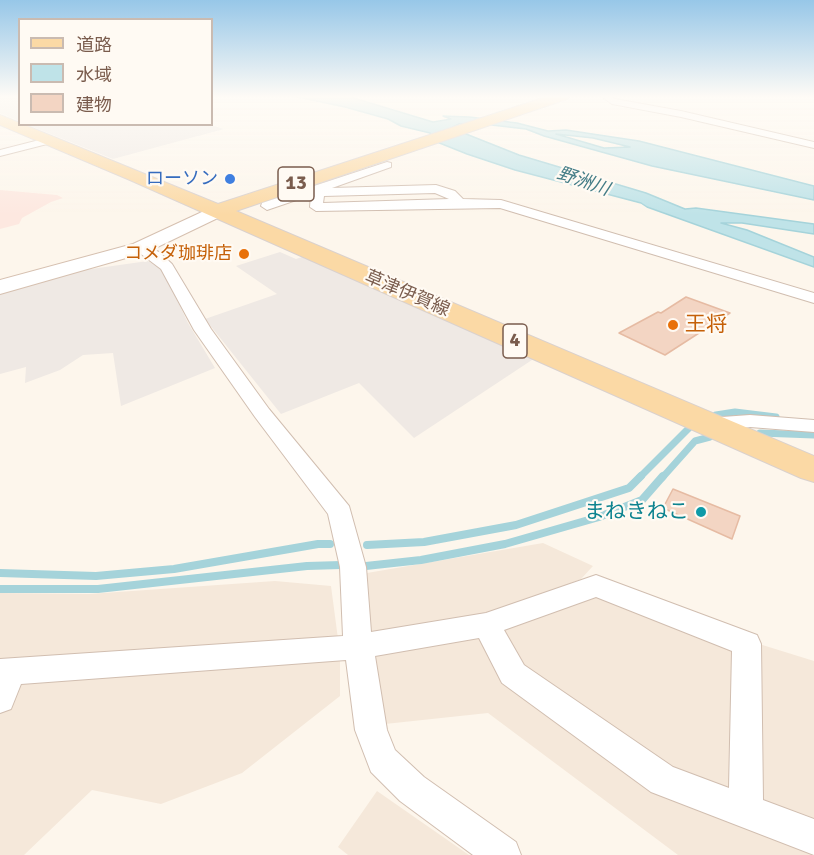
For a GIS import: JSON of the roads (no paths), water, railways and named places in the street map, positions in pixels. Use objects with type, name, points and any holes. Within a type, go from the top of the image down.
[{"type":"main road","name":"草津伊賀線","points":[[41,136],[814,470]]},
{"type":"main road","name":"13","points":[[217,211],[309,189],[453,136]]},
{"type":"street","points":[[770,136],[814,145]]},
{"type":"street","points":[[0,153],[51,140]]},
{"type":"street","points":[[267,206],[309,189],[316,207],[501,204],[814,298]]},
{"type":"street","points":[[0,287],[140,248],[217,211]]},
{"type":"street","points":[[140,248],[154,255],[167,267],[203,330],[262,413],[340,512],[353,567],[358,647],[371,730],[383,761],[412,789],[503,855]]},
{"type":"street","points":[[708,424],[750,421],[814,426]]},
{"type":"street","points":[[0,699],[5,671],[358,647],[486,625],[596,586],[747,644],[746,812]]},
{"type":"street","points":[[486,625],[513,674],[663,780],[814,837]]},
{"type":"water","name":"野洲川","points":[[432,136],[471,136],[519,155],[646,193],[685,209],[696,208],[814,224],[814,234],[742,223],[721,223],[747,230],[814,257],[814,267],[641,203],[515,170],[437,142]]},
{"type":"water","points":[[544,136],[563,136],[604,148],[630,147],[574,136],[605,136],[639,141],[814,186],[814,200],[652,166]]},
{"type":"waterway","points":[[716,415],[735,412],[776,417]]},
{"type":"waterway","points":[[367,545],[424,542],[516,525],[629,488],[691,426]]},
{"type":"waterway","points":[[760,433],[814,435]]},
{"type":"waterway","points":[[662,478],[695,441],[710,437]]},
{"type":"waterway","points":[[366,566],[421,560],[505,544],[599,517],[642,500],[663,476]]},
{"type":"waterway","points":[[0,573],[96,576],[174,569],[318,544],[330,544]]},
{"type":"waterway","points":[[0,589],[98,589],[307,566],[341,565]]},
{"type":"place","name":"ローソン","points":[[230,179]]},
{"type":"place","name":"コメダ珈琲店","points":[[244,254]]},
{"type":"place","name":"王将","points":[[673,325]]},
{"type":"place","name":"まねきねこ","points":[[701,512]]}]
